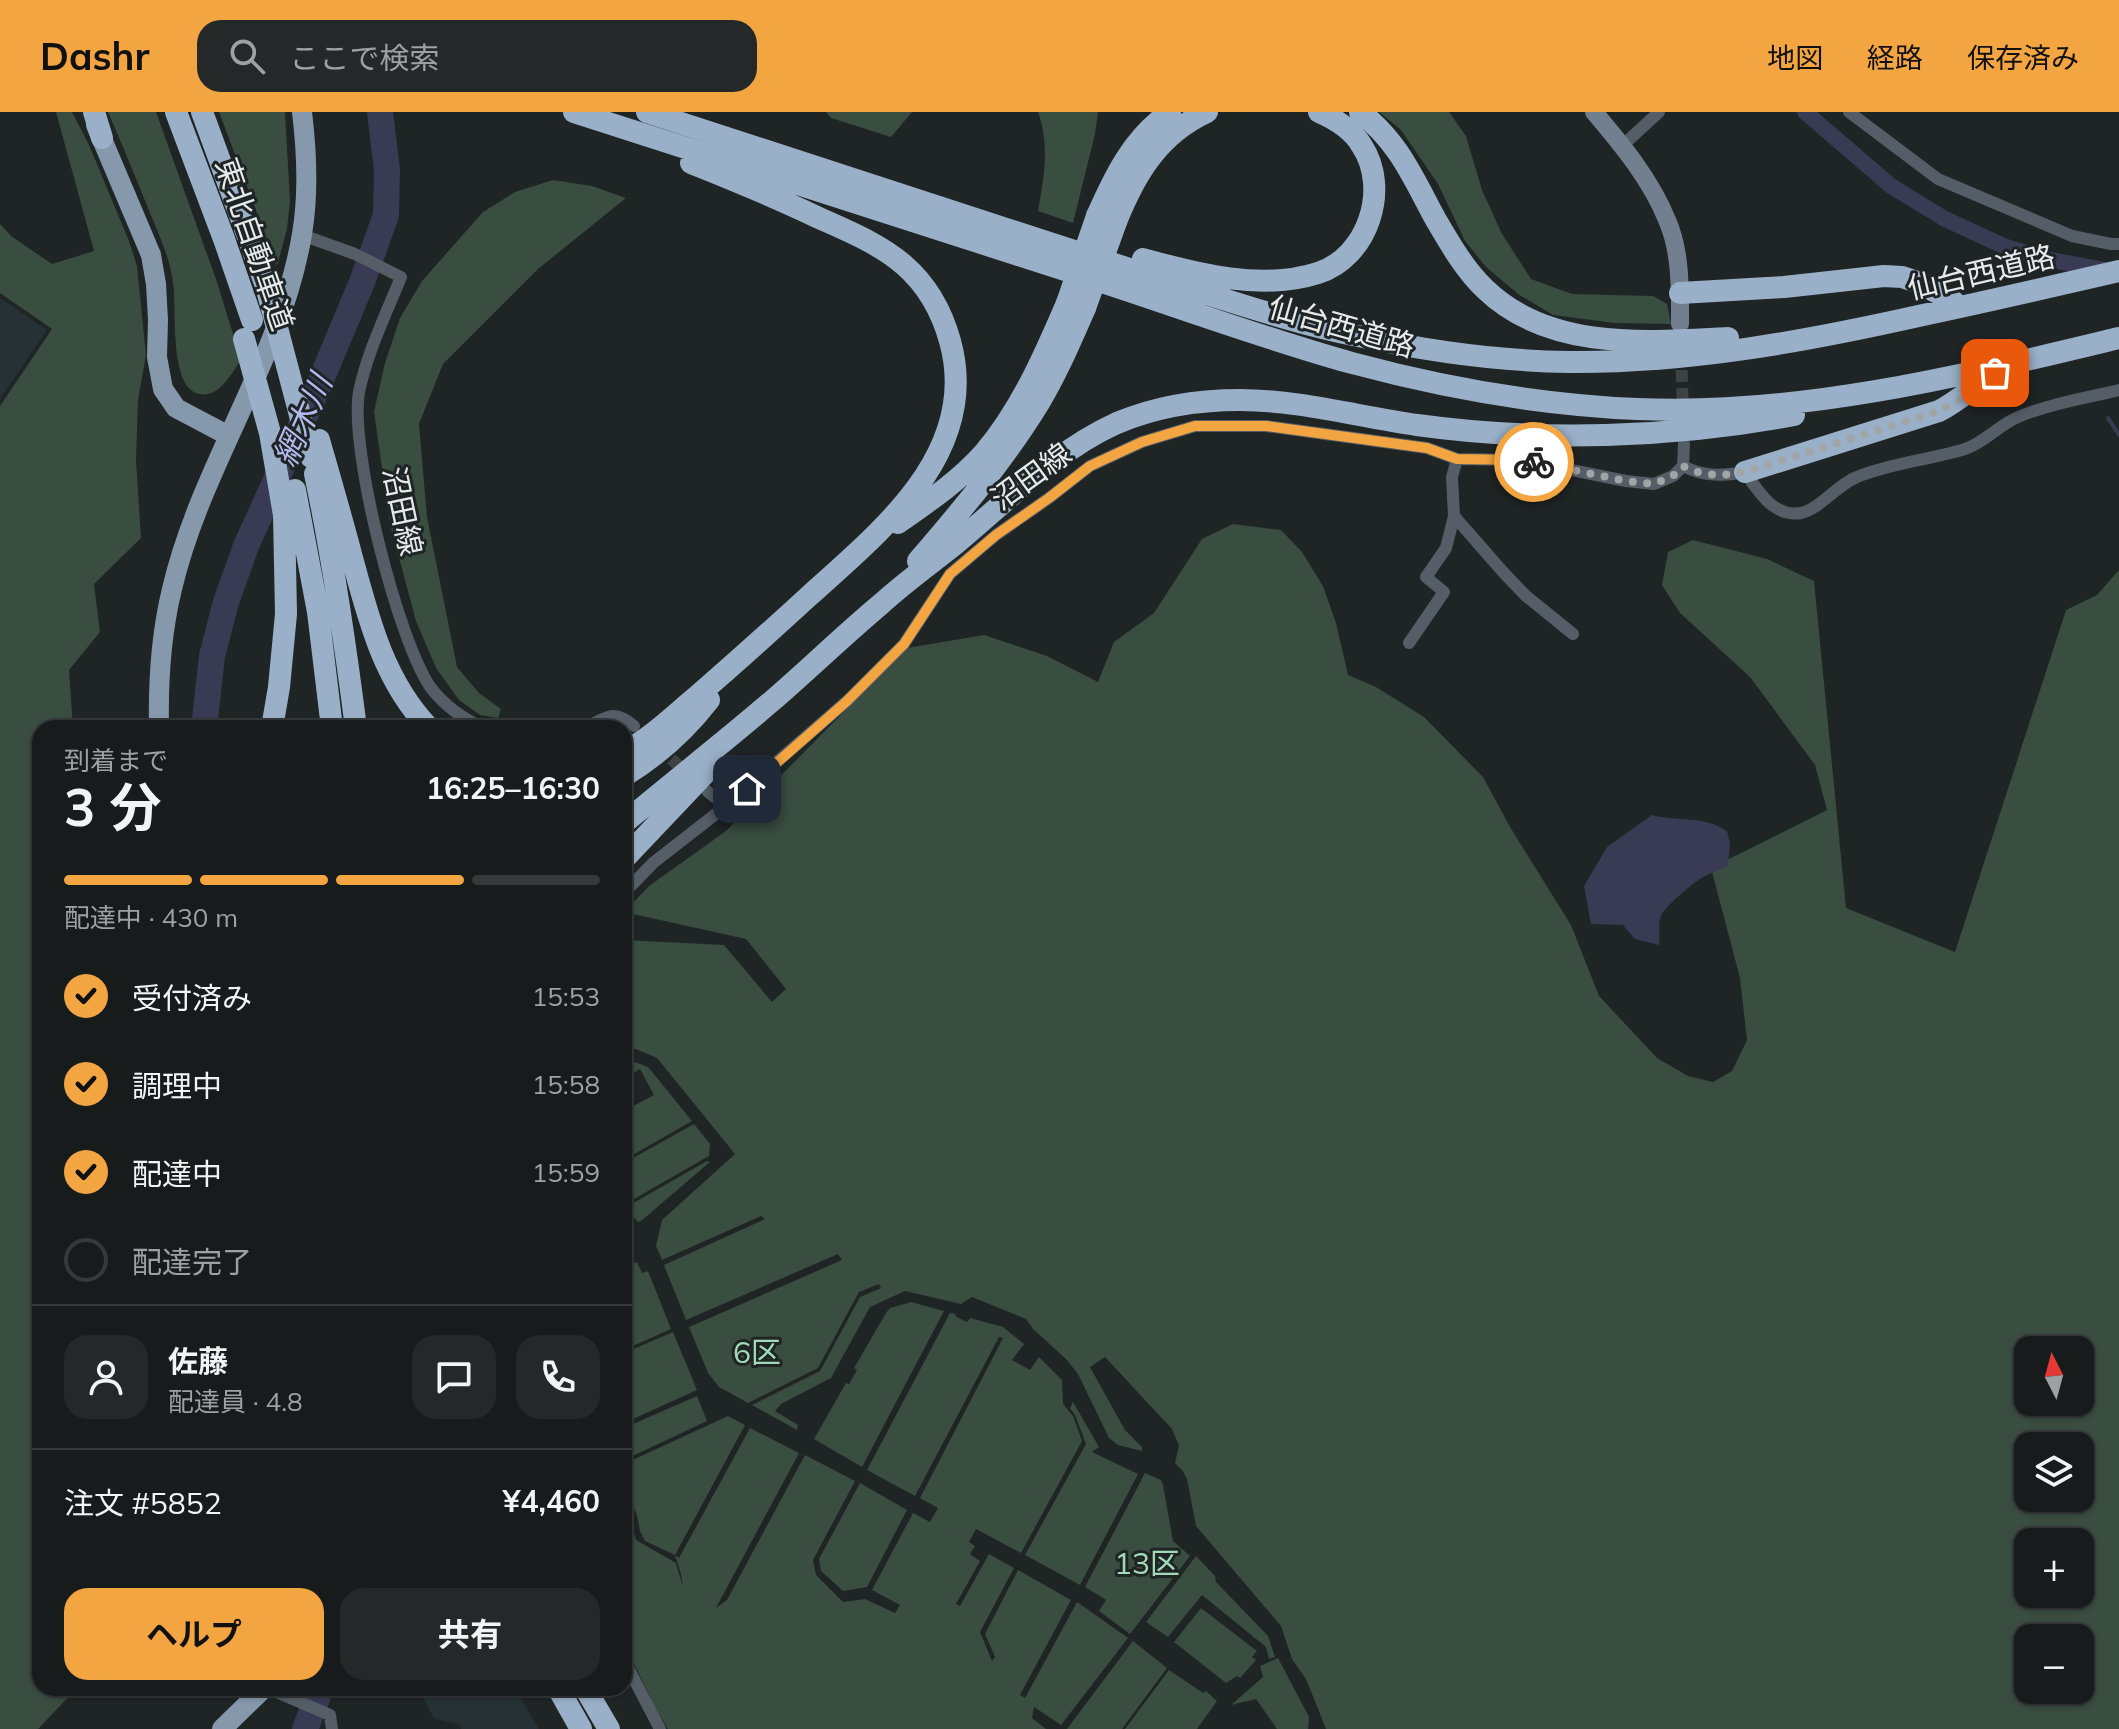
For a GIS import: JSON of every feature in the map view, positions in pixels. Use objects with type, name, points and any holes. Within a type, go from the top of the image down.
[{"type":"highway","points":[[92,112],[102,138]]},
{"type":"highway","name":"東北自動車道","points":[[176,112],[200,175],[211,243],[248,329],[282,429],[318,612],[331,720]]},
{"type":"highway","name":"東北自動車道","points":[[202,112],[301,380],[315,448]]},
{"type":"highway","points":[[555,112],[672,155],[845,229],[878,247],[903,264],[929,293],[947,330],[956,371],[952,416],[935,462],[921,483],[849,560],[657,731],[632,747]]},
{"type":"highway","name":"仙台西道路","points":[[574,112],[1349,362],[1419,380],[1562,404],[1703,409],[1841,397],[1911,385],[2119,338]]},
{"type":"highway","name":"仙台西道路","points":[[647,112],[1277,315],[1355,336],[1497,358],[1628,361],[1723,353],[1798,342],[2119,270]]},
{"type":"highway","points":[[670,112],[846,177],[1168,266],[1236,278],[1283,280],[1321,272],[1337,263],[1354,248],[1371,216],[1374,178],[1362,144],[1347,128],[1319,112]]},
{"type":"highway","points":[[883,601],[978,490],[1040,402],[1062,360],[1118,170],[1148,129],[1170,112]]},
{"type":"highway","points":[[1106,219],[1154,151],[1171,134],[1207,112]]},
{"type":"highway","points":[[1360,112],[1394,145],[1470,273],[1503,305],[1549,328],[1635,341],[1752,337],[2007,294]]},
{"type":"highway","points":[[1680,293],[1784,287],[1884,276],[1917,282],[1953,301]]},
{"type":"highway","points":[[849,560],[944,489],[985,452],[1076,306]]},
{"type":"highway","points":[[248,329],[284,515],[286,614],[273,720]]},
{"type":"highway","points":[[1745,472],[1939,411],[1995,373],[2020,361]]},
{"type":"highway","points":[[632,816],[772,701],[883,601],[1058,459],[1117,424],[1147,413],[1209,401],[1242,400],[1281,403],[1418,425],[1592,435],[1690,430],[1766,421],[1849,403],[1911,385]]},
{"type":"highway","points":[[315,448],[355,720]]},
{"type":"highway","points":[[315,448],[382,657],[397,687],[421,720]]},
{"type":"highway","points":[[632,771],[655,757],[679,734],[738,660]]},
{"type":"highway","points":[[632,850],[772,701]]},
{"type":"highway","points":[[562,1696],[581,1729]]},
{"type":"highway","points":[[591,1696],[609,1729]]},
{"type":"main road","points":[[159,720],[163,632],[172,587],[189,533],[274,334],[302,235],[307,185],[302,112]]},
{"type":"main road","points":[[102,138],[151,255],[156,284],[157,357],[163,389],[176,408],[229,436]]},
{"type":"main road","points":[[222,1729],[257,1696]]},
{"type":"street","points":[[1594,112],[1653,190],[1668,222],[1675,250],[1680,324]]},
{"type":"street","points":[[1622,146],[1659,112]]},
{"type":"street","points":[[1849,112],[1938,179],[2072,236],[2119,244]]},
{"type":"street","name":"沼田線","points":[[302,235],[355,254],[401,277],[359,392],[357,415],[366,481],[381,549],[409,645],[432,688],[445,704],[467,720]]},
{"type":"street","points":[[1684,444],[1683,466],[1699,474],[1724,476],[1745,472],[1763,499],[1784,512],[1802,513],[1846,481],[1872,471],[1968,448],[2016,418],[2119,390]]},
{"type":"street","name":"沼田線","points":[[632,885],[653,863],[726,806],[847,701],[904,644],[950,574],[996,535],[1090,466],[1142,442],[1195,426],[1266,426],[1427,448],[1457,459],[1522,460],[1654,484],[1673,476],[1683,466]]},
{"type":"street","points":[[1409,643],[1444,592],[1426,577],[1446,548],[1454,516],[1452,477],[1457,459]]},
{"type":"street","points":[[1454,516],[1526,596],[1573,634]]},
{"type":"street","points":[[600,720],[617,716],[627,720]]},
{"type":"street","points":[[707,791],[726,806]]},
{"type":"street","points":[[632,1675],[660,1729]]},
{"type":"street","points":[[286,1696],[330,1715],[332,1729]]},
{"type":"shaded area","points":[[0,298],[47,330],[0,399]]},
{"type":"shaded area","points":[[422,1696],[519,1696],[539,1729],[461,1729],[459,1724],[434,1719]]},
{"type":"green space","points":[[56,112],[72,112],[89,145],[137,266],[146,355],[138,400],[136,460],[141,538],[94,584],[100,632],[69,670],[72,720],[32,720],[32,1696],[69,1696],[38,1729],[0,1729],[0,406],[52,329],[0,293],[0,224],[11,236],[52,264],[94,251]]},
{"type":"green space","points":[[108,112],[156,112],[217,282],[241,360],[223,385],[211,393],[196,393],[187,386],[182,375],[169,264]]},
{"type":"green space","points":[[219,112],[285,112],[290,201],[287,229],[277,266]]},
{"type":"green space","points":[[826,112],[912,112],[891,137],[831,118]]},
{"type":"green space","points":[[1038,112],[1098,112],[1073,223],[1038,211],[1045,149]]},
{"type":"green space","points":[[1379,112],[1449,112],[1466,136],[1482,190],[1502,234],[1531,279],[1572,294],[1653,296],[1667,304],[1671,324],[1614,323],[1553,315],[1518,294],[1486,267],[1465,241],[1438,184],[1401,130]]},
{"type":"green space","points":[[553,180],[592,186],[626,198],[538,269],[443,364],[419,424],[427,517],[457,667],[479,693],[501,709],[498,718],[480,715],[459,700],[436,668],[416,621],[390,524],[374,412],[385,363],[400,318],[422,281],[483,212],[515,192]]},
{"type":"green space","name":"6区","points":[[1233,524],[1281,530],[1302,552],[1323,586],[1336,623],[1348,675],[1376,687],[1424,717],[1483,777],[1571,925],[1599,996],[1657,1058],[1688,1076],[1713,1082],[1732,1071],[1747,1040],[1740,978],[1711,868],[1827,810],[1815,765],[1750,677],[1680,613],[1662,585],[1668,552],[1693,540],[1767,559],[1814,581],[1846,908],[1955,952],[2066,610],[2097,595],[2119,570],[2119,1729],[1326,1729],[1306,1679],[1292,1659],[1281,1626],[1196,1526],[1187,1479],[1175,1463],[1179,1446],[1172,1429],[1105,1357],[1090,1367],[1125,1430],[1142,1447],[1142,1451],[1118,1445],[1109,1438],[1078,1374],[1026,1319],[972,1297],[961,1304],[905,1291],[870,1307],[831,1378],[781,1404],[775,1411],[798,1425],[797,1430],[752,1405],[820,1371],[860,1297],[881,1288],[879,1284],[859,1292],[818,1368],[748,1403],[719,1387],[708,1373],[689,1327],[842,1260],[838,1254],[686,1320],[664,1265],[765,1219],[761,1216],[662,1260],[656,1246],[662,1220],[735,1154],[657,1058],[632,1049],[632,940],[724,945],[772,1002],[786,989],[746,939],[632,914],[632,904],[649,886],[726,831],[907,648],[984,635],[1047,656],[1098,682],[1114,642],[1154,613],[1202,539]]},
{"type":"green space","points":[[632,1062],[649,1068],[692,1121],[632,1155],[632,1107],[654,1095],[640,1069],[632,1071]]},
{"type":"green space","points":[[694,1124],[710,1144],[709,1156],[632,1200],[632,1159]]},
{"type":"green space","points":[[710,1162],[641,1221],[633,1218],[632,1204]]},
{"type":"green space","points":[[637,1262],[642,1273],[648,1271],[671,1329],[632,1346],[632,1264]]},
{"type":"green space","points":[[911,1302],[944,1311],[862,1467],[814,1439],[846,1383],[849,1384],[857,1370],[854,1368],[886,1313],[890,1308]]},
{"type":"green space","points":[[950,1313],[967,1322],[970,1318],[1003,1327],[1024,1344],[1012,1360],[1030,1370],[1039,1357],[1062,1380],[1063,1404],[1073,1416],[1082,1441],[1021,1553],[976,1529],[969,1542],[975,1546],[970,1554],[980,1561],[956,1604],[960,1606],[989,1554],[1014,1568],[980,1632],[992,1661],[995,1657],[985,1634],[1018,1570],[1071,1600],[1020,1695],[1025,1698],[1077,1602],[1128,1638],[1061,1725],[1034,1707],[1032,1718],[1046,1729],[668,1729],[632,1660],[632,1527],[636,1540],[676,1563],[683,1587],[675,1555],[679,1558],[750,1428],[799,1453],[716,1608],[727,1600],[805,1455],[855,1481],[813,1560],[816,1575],[843,1602],[865,1599],[895,1613],[900,1605],[872,1590],[913,1513],[930,1522],[938,1508],[920,1498],[1003,1338],[999,1337],[915,1496],[867,1470]]},
{"type":"green space","points":[[673,1332],[697,1390],[632,1419],[632,1350]]},
{"type":"green space","points":[[697,1396],[707,1421],[632,1456],[632,1424]]},
{"type":"green space","points":[[1073,1402],[1099,1447],[1092,1452],[1138,1474],[1080,1585],[1025,1555],[1086,1444],[1070,1408]]},
{"type":"green space","points":[[728,1416],[745,1425],[675,1555],[645,1541],[632,1503],[632,1460]]},
{"type":"green space","name":"13区","points":[[1145,1473],[1161,1480],[1173,1541],[1190,1556],[1130,1634],[1099,1611],[1106,1600],[1085,1587]]},
{"type":"green space","points":[[860,1483],[907,1510],[867,1587],[843,1591],[821,1571],[819,1559]]},
{"type":"green space","points":[[1196,1556],[1215,1576],[1216,1582],[1268,1636],[1275,1657],[1269,1659],[1266,1647],[1202,1595],[1168,1637],[1146,1622]]},
{"type":"green space","points":[[1201,1608],[1257,1651],[1252,1657],[1256,1660],[1240,1678],[1237,1676],[1226,1683],[1174,1642]]},
{"type":"green space","points":[[1133,1641],[1167,1668],[1122,1729],[1067,1729]]},
{"type":"green space","points":[[1278,1658],[1309,1717],[1308,1729],[1277,1729],[1256,1699],[1231,1705],[1263,1677],[1260,1666]]},
{"type":"green space","points":[[1169,1670],[1203,1693],[1206,1691],[1217,1701],[1197,1729],[1125,1729]]},
{"type":"water","points":[[1652,815],[1718,826],[1727,831],[1730,844],[1728,865],[1695,882],[1662,914],[1659,945],[1635,939],[1623,925],[1591,924],[1584,886],[1607,847]]},
{"type":"waterway","name":"網木川","points":[[205,720],[212,656],[226,602],[246,546],[319,385],[386,215],[387,170],[380,112]]},
{"type":"waterway","points":[[1805,112],[1891,186],[1945,219],[2006,247],[2046,259],[2110,271]]},
{"type":"waterway","points":[[2108,418],[2119,435]]},
{"type":"waterway","name":"網木川","points":[[305,1729],[318,1696]]},
{"type":"tunnel","points":[[1681,352],[1683,413]]},
{"type":"tunnel","points":[[658,747],[689,775]]},
{"type":"way so far","points":[[1534,462],[1654,484],[1673,476],[1683,466],[1699,474],[1724,476],[1745,472],[1939,411],[1995,373]]},
{"type":"route","points":[[747,789],[847,701],[904,644],[950,574],[996,535],[1090,466],[1142,442],[1195,426],[1266,426],[1427,448],[1457,459],[1534,462]]}]
